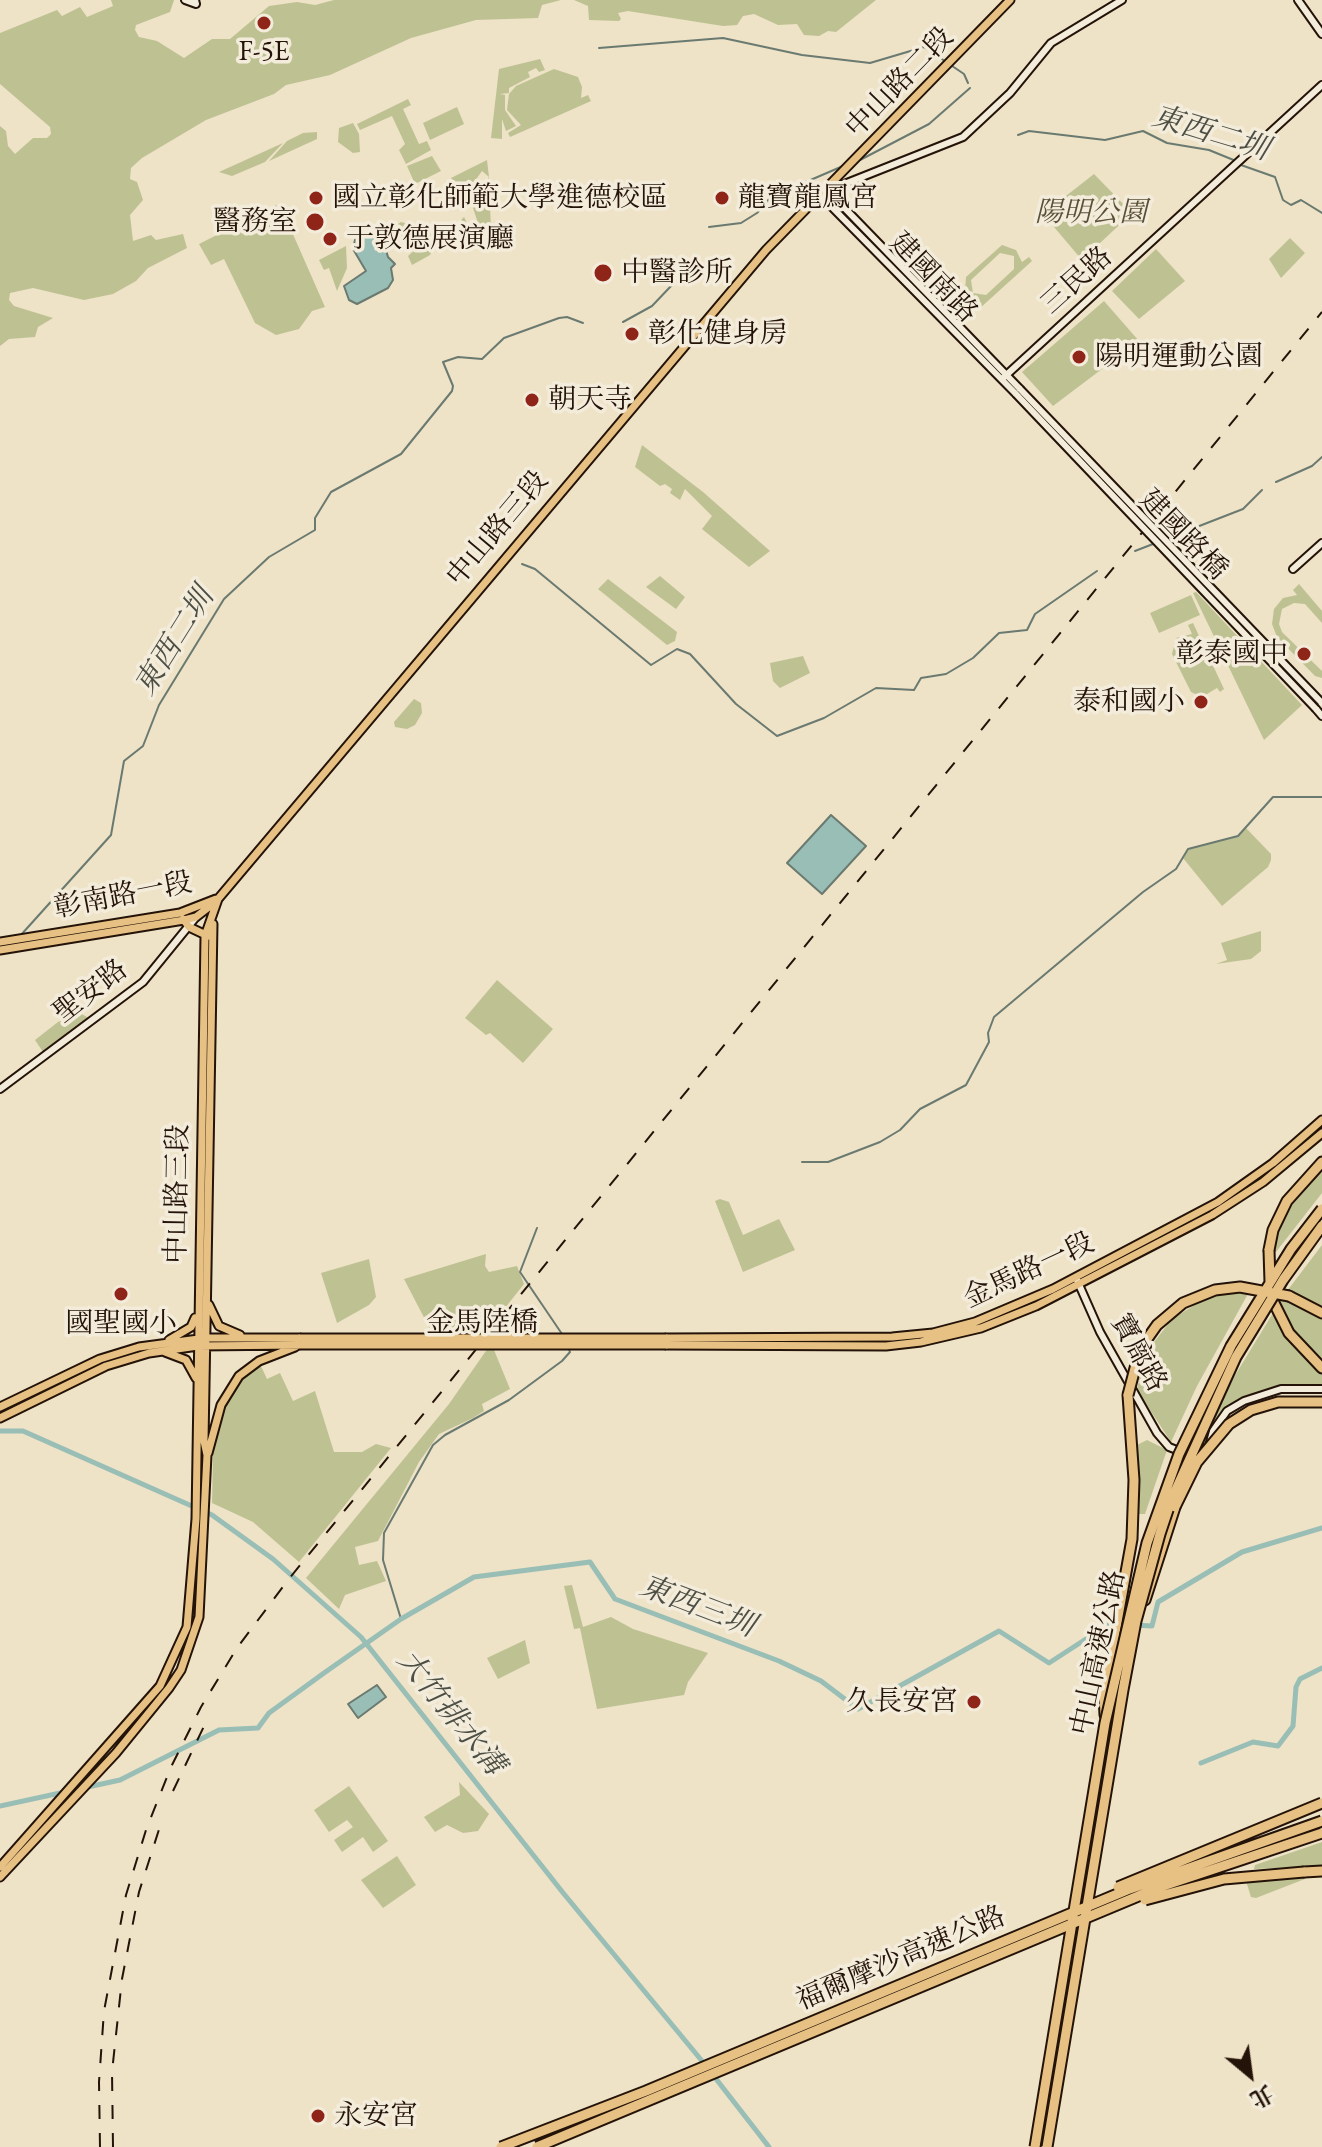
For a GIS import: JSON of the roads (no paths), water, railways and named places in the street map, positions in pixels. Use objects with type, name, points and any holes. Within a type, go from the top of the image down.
[{"type":"highway","points":[[1322,1162],[1295,1189],[1280,1213],[1268,1259],[1271,1293],[1277,1311],[1295,1341],[1322,1368]]},
{"type":"highway","name":"中山高速公路","points":[[1035,2147],[1105,1723],[1136,1581],[1179,1454],[1231,1346],[1291,1249],[1322,1209]]},
{"type":"highway","name":"中山高速公路","points":[[1047,2147],[1136,1621],[1172,1498],[1206,1418],[1247,1337],[1322,1226]]},
{"type":"highway","points":[[1105,1723],[1104,1694],[1132,1539],[1134,1480],[1128,1395],[1140,1349],[1168,1315],[1183,1303],[1215,1290],[1240,1287],[1267,1289],[1322,1313]]},
{"type":"highway","points":[[1136,1621],[1175,1507],[1210,1442],[1229,1424],[1261,1406],[1288,1400],[1322,1402]]},
{"type":"highway","points":[[1040,1924],[1075,1904],[1322,1803]]},
{"type":"highway","name":"福爾摩沙高速公路","points":[[501,2147],[646,2091],[1040,1924],[1260,1840],[1322,1821]]},
{"type":"highway","name":"福爾摩沙高速公路","points":[[537,2147],[1160,1887],[1322,1833]]},
{"type":"highway","points":[[1022,1947],[1193,1885],[1246,1876],[1322,1871]]},
{"type":"main road","name":"中山路二段","points":[[824,191],[1010,0]]},
{"type":"main road","name":"中山路三段","points":[[201,1493],[207,1455],[199,1304],[208,933],[218,899],[568,480],[766,250],[824,191]]},
{"type":"main road","name":"彰南路一段","points":[[0,950],[189,920],[218,899]]},
{"type":"main road","name":"彰南路一段","points":[[0,942],[189,920],[218,899]]},
{"type":"main road","points":[[189,920],[208,933]]},
{"type":"main road","name":"中山路三段","points":[[201,1493],[197,1380],[207,1296],[208,933]]},
{"type":"main road","name":"金馬路一段","points":[[666,1342],[886,1346],[921,1342],[1002,1320],[1240,1188],[1322,1120]]},
{"type":"main road","name":"金馬路一段","points":[[1077,1280],[1230,1205],[1322,1133]]},
{"type":"main road","points":[[207,1296],[219,1326],[225,1331],[250,1338]]},
{"type":"main road","points":[[0,1418],[106,1366],[163,1347],[191,1327],[199,1304]]},
{"type":"main road","points":[[0,1407],[100,1359],[202,1342],[250,1338],[299,1342]]},
{"type":"main road","points":[[202,1342],[299,1342]]},
{"type":"main road","points":[[207,1455],[221,1405],[239,1376],[259,1361],[299,1342]]},
{"type":"main road","name":"金馬陸橋","points":[[299,1342],[666,1342]]},
{"type":"main road","points":[[163,1347],[186,1360],[197,1380]]},
{"type":"main road","points":[[0,1867],[118,1755],[169,1688],[189,1651],[199,1617],[201,1493]]},
{"type":"main road","points":[[0,1877],[106,1745],[160,1686],[179,1650],[191,1611],[200,1519]]},
{"type":"main road","points":[[106,1745],[118,1755]]},
{"type":"street","points":[[185,0],[196,2]]},
{"type":"street","points":[[824,191],[963,137],[991,111],[1051,43],[1122,0]]},
{"type":"street","points":[[1298,0],[1322,34]]},
{"type":"street","name":"三民路","points":[[1004,378],[1322,85]]},
{"type":"street","name":"建國南路","points":[[824,191],[1018,392]]},
{"type":"street","name":"建國路橋","points":[[1018,392],[1322,702]]},
{"type":"street","name":"建國路橋","points":[[1018,392],[1322,716]]},
{"type":"street","points":[[1293,569],[1322,543]]},
{"type":"street","name":"聖安路","points":[[0,1089],[143,982],[189,920]]},
{"type":"street","name":"寶廍路","points":[[1077,1280],[1100,1332],[1157,1433],[1169,1447],[1199,1459],[1227,1411],[1244,1401],[1281,1389],[1322,1389]]},
{"type":"water","points":[[368,235],[384,243],[388,257],[395,264],[391,268],[393,280],[388,288],[357,304],[349,300],[344,286],[366,271],[353,249],[355,240]]},
{"type":"water","points":[[831,815],[866,846],[822,894],[787,863]]},
{"type":"water","points":[[377,1685],[386,1697],[358,1718],[348,1704]]},
{"type":"waterway","points":[[599,48],[723,38],[802,55],[870,63],[924,47],[964,74],[968,83]]},
{"type":"waterway","name":"東西二圳","points":[[860,160],[929,124],[970,88]]},
{"type":"waterway","name":"東西二圳","points":[[1018,135],[1029,131],[1105,140],[1143,131],[1167,143],[1209,150],[1236,161]]},
{"type":"waterway","name":"東西二圳","points":[[1241,165],[1275,177],[1283,200],[1291,205],[1301,200],[1322,213]]},
{"type":"waterway","name":"東西二圳","points":[[709,227],[741,223],[757,213],[771,197],[843,166]]},
{"type":"waterway","name":"東西二圳","points":[[623,322],[652,306],[672,285]]},
{"type":"waterway","name":"東西二圳","points":[[20,936],[111,835],[124,761],[143,746],[159,705],[224,599],[269,557],[315,530],[315,518],[331,492],[401,454],[452,391],[453,386],[443,362],[458,357],[482,359],[504,338],[559,318],[567,317],[583,323]]},
{"type":"waterway","points":[[1276,482],[1312,466],[1322,457]]},
{"type":"waterway","points":[[1135,551],[1243,509],[1262,490]]},
{"type":"waterway","points":[[522,564],[535,569],[651,665],[677,649],[690,654],[736,704],[777,736],[824,718],[876,688],[914,690],[921,678],[946,674],[973,658],[999,633],[1027,630],[1035,614],[1097,571]]},
{"type":"waterway","points":[[802,1162],[828,1162],[880,1142],[900,1130],[920,1109],[966,1085],[989,1042],[988,1033],[994,1017],[1143,892],[1176,869],[1188,849],[1238,836],[1273,797],[1322,797]]},
{"type":"waterway","points":[[537,1228],[520,1272],[562,1334]]},
{"type":"waterway","points":[[401,1619],[383,1560],[384,1533],[433,1445],[445,1435],[509,1400],[562,1361],[570,1352],[568,1347]]},
{"type":"waterway","name":"大竹排水溝","points":[[0,1431],[23,1431],[212,1515],[273,1559],[361,1637],[564,1894],[707,2067]]},
{"type":"waterway","name":"東西三圳","points":[[1134,1625],[1152,1626],[1158,1602],[1242,1552],[1322,1528]]},
{"type":"waterway","name":"東西三圳","points":[[0,1806],[120,1780],[219,1730],[258,1728],[269,1713],[401,1619],[474,1577],[590,1562],[615,1599],[779,1661],[821,1681],[858,1709],[999,1631],[1049,1663],[1109,1624],[1116,1624]]},
{"type":"waterway","points":[[1201,1763],[1253,1742],[1278,1746],[1293,1726],[1296,1687],[1300,1679],[1322,1668]]},
{"type":"waterway","name":"大竹排水溝","points":[[713,2075],[769,2147]]},
{"type":"railway","points":[[100,2147],[99,2082],[104,2011],[126,1895],[146,1830],[171,1767],[201,1707],[237,1648],[288,1580],[1322,312]]},
{"type":"railway","points":[[173,1791],[206,1722]]},
{"type":"railway","points":[[113,2147],[112,2072],[122,1979],[139,1892],[163,1817]]},
{"type":"place","name":"F-5E","points":[[264,23]]},
{"type":"place","name":"國立彰化師範大學進德校區","points":[[316,198]]},
{"type":"place","name":"龍寶龍鳳宮","points":[[722,198]]},
{"type":"place","name":"醫務室","points":[[315,222]]},
{"type":"place","name":"于敦德展演廳","points":[[330,239]]},
{"type":"place","name":"中醫診所","points":[[603,273]]},
{"type":"place","name":"彰化健身房","points":[[632,334]]},
{"type":"place","name":"陽明運動公園","points":[[1079,357]]},
{"type":"place","name":"朝天寺","points":[[532,400]]},
{"type":"place","name":"彰泰國中","points":[[1304,654]]},
{"type":"place","name":"泰和國小","points":[[1201,702]]},
{"type":"place","name":"國聖國小","points":[[121,1294]]},
{"type":"place","name":"久長安宮","points":[[974,1702]]},
{"type":"place","name":"永安宮","points":[[318,2116]]},
{"type":"park label","name":"陽明公園","points":[[1091,213]]}]
